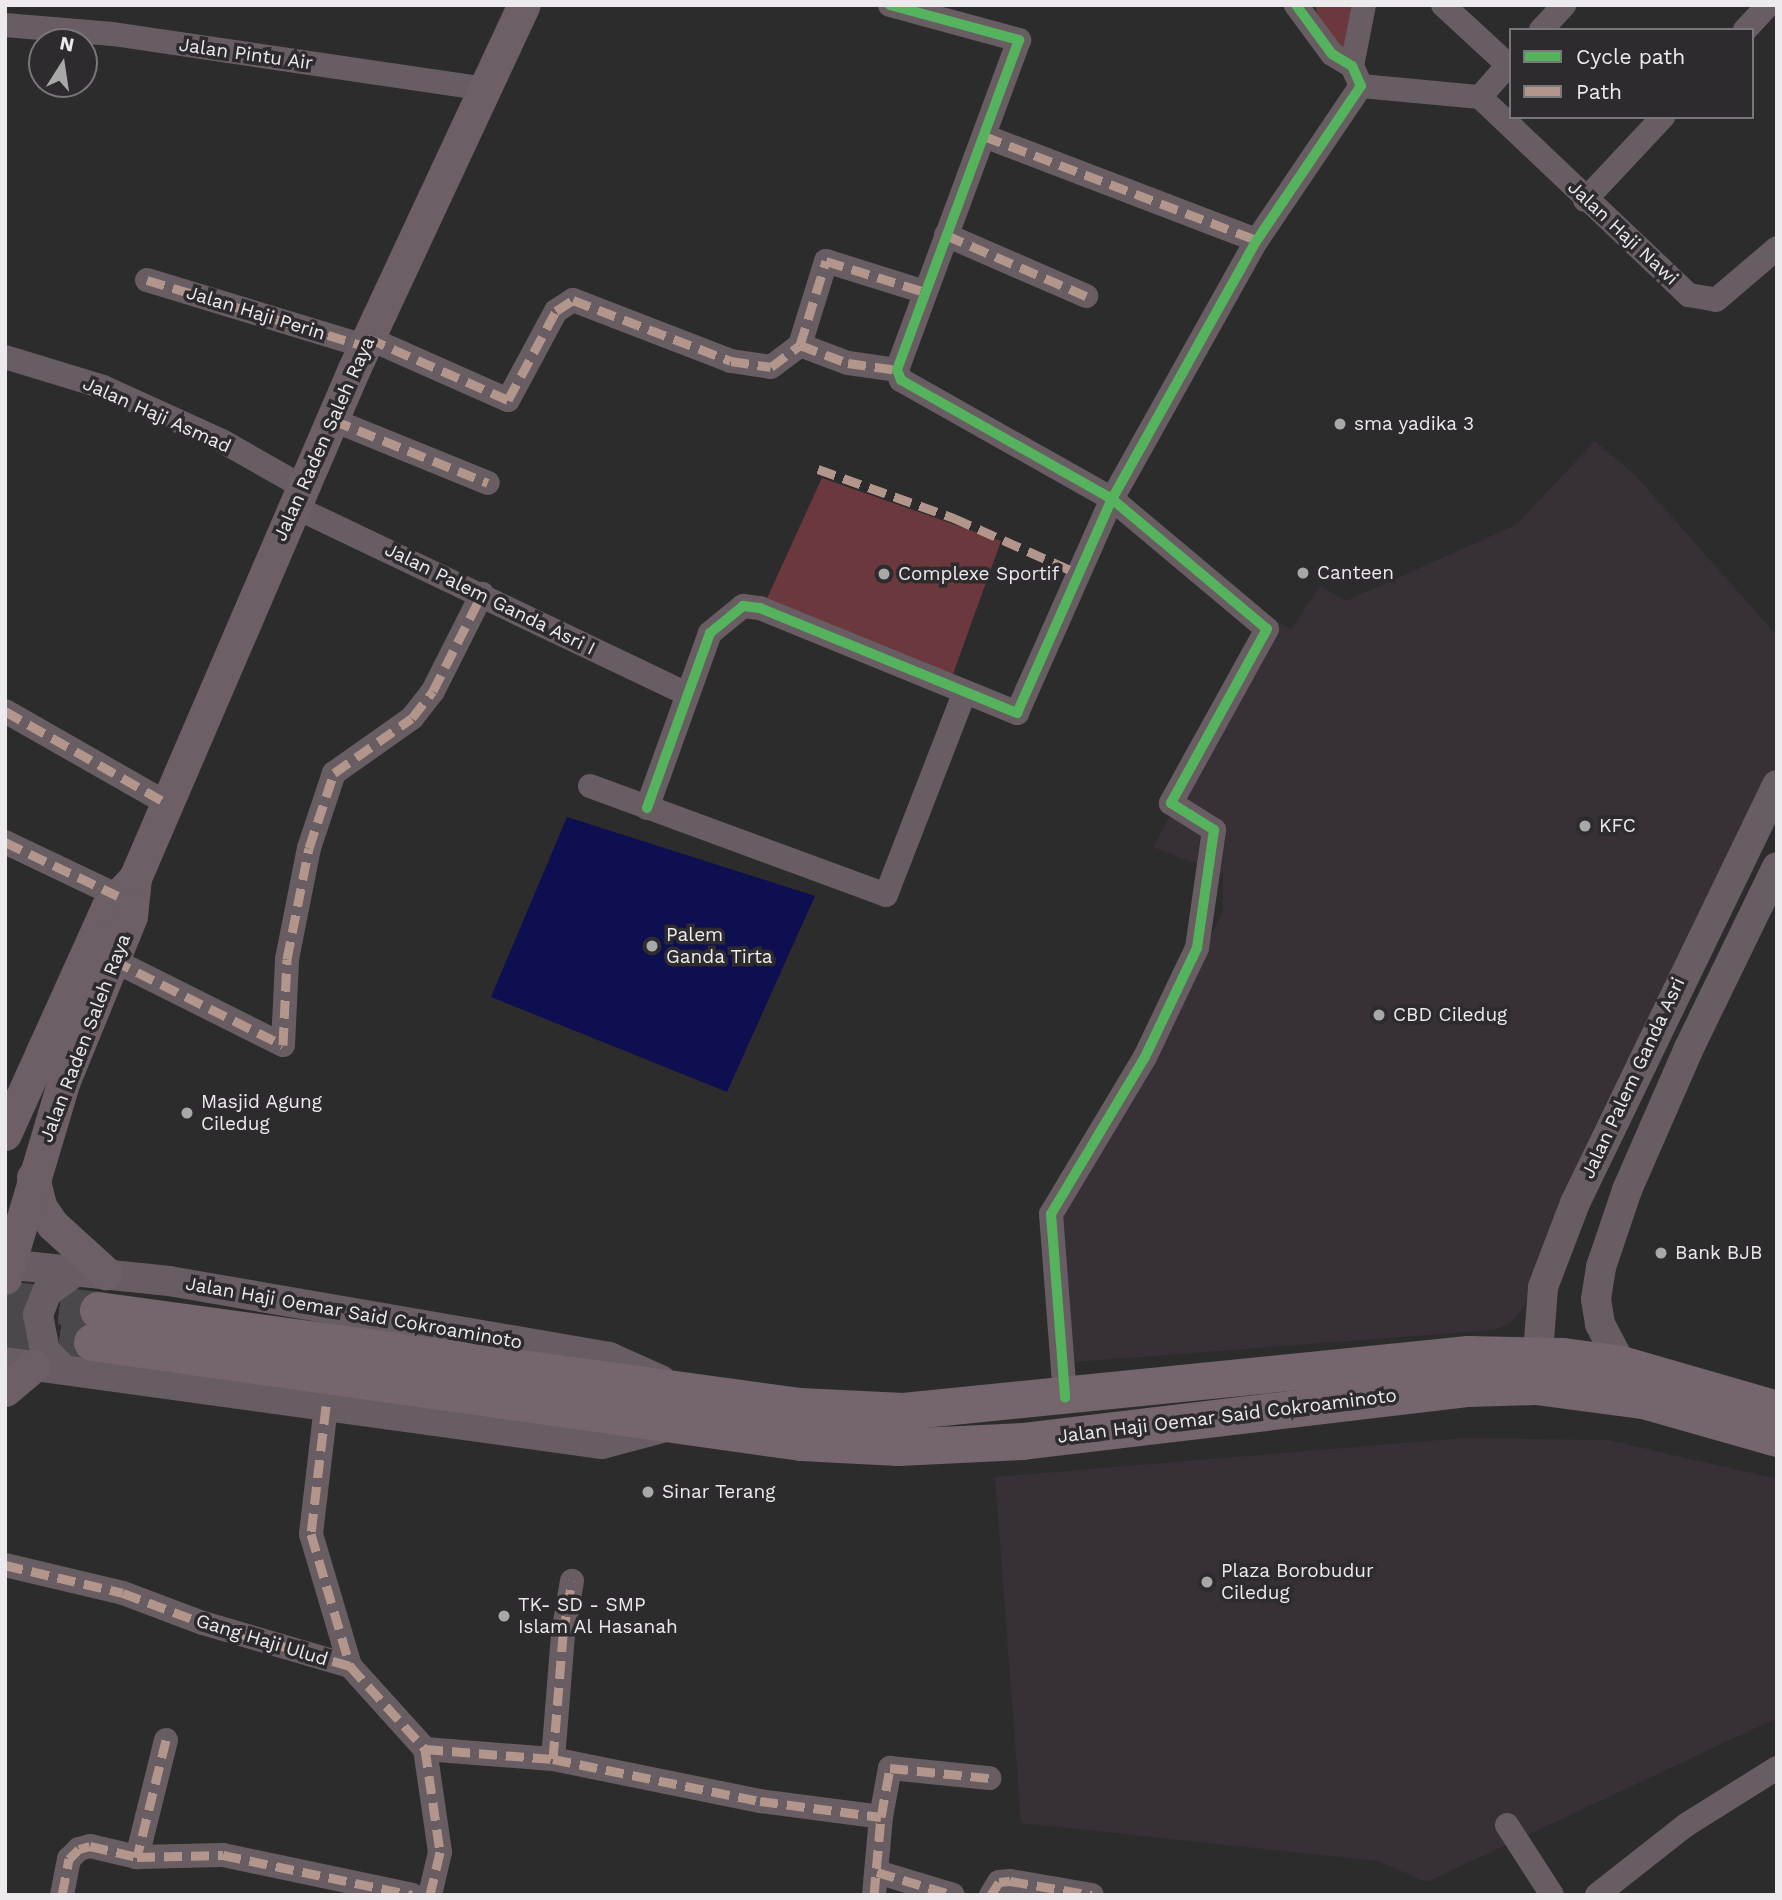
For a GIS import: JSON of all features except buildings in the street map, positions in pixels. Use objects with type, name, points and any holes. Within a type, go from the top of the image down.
[{"type":"main road","name":"Jalan Raden Saleh Raya","points":[[5,1134],[62,1002],[107,908],[127,887],[166,803],[366,342],[487,89],[524,5]]},
{"type":"main road","name":"Jalan Raden Saleh Raya","points":[[6,1269],[63,1083],[131,916],[127,887]]},
{"type":"main road","points":[[33,1177],[41,1208],[92,1272]]},
{"type":"main road","name":"Jalan Haji Oemar Said Cokroaminoto","points":[[1777,1409],[1621,1364],[1536,1370],[1466,1388],[1021,1441],[898,1447],[801,1442],[672,1425],[95,1326],[799,1406],[903,1410],[1065,1397],[1468,1354],[1536,1370],[1777,1438]]},
{"type":"main road","points":[[5,1391],[34,1366]]},
{"type":"street","points":[[890,5],[1019,40],[897,370],[901,380],[1112,499],[1267,629],[1171,803],[1214,831],[1197,948],[1145,1057],[1051,1214],[1065,1397]]},
{"type":"street","points":[[647,808],[685,693],[710,633],[743,606],[760,608],[964,694],[1017,713],[1112,499],[1257,240],[1356,76],[1364,5]]},
{"type":"street","points":[[1443,5],[1509,63]]},
{"type":"street","points":[[1543,28],[1564,5]]},
{"type":"street","points":[[1747,28],[1768,5]]},
{"type":"street","points":[[1294,6],[1332,54],[1356,76],[1480,97],[1509,65]]},
{"type":"street","name":"Jalan Pintu Air","points":[[5,25],[113,34],[487,89]]},
{"type":"street","name":"Jalan Haji Nawi","points":[[1480,97],[1585,200],[1689,295],[1716,300],[1777,248]]},
{"type":"street","points":[[1585,200],[1661,119]]},
{"type":"street","points":[[984,136],[1257,240]]},
{"type":"street","points":[[946,235],[1086,296]]},
{"type":"street","points":[[897,370],[848,363],[800,345],[826,261],[925,292]]},
{"type":"street","name":"Jalan Haji Perin","points":[[147,280],[366,342],[512,399],[556,311],[573,300],[731,362],[771,367],[800,345]]},
{"type":"street","name":"Jalan Haji Asmad","points":[[5,357],[103,387],[222,441],[299,497]]},
{"type":"street","points":[[333,420],[488,483]]},
{"type":"street","name":"Jalan Palem Ganda Asri I","points":[[299,497],[482,594],[685,693]]},
{"type":"street","points":[[113,960],[283,1045],[287,959],[309,848],[334,773],[412,719],[433,691],[482,594]]},
{"type":"street","points":[[590,786],[886,895],[964,694]]},
{"type":"street","points":[[5,711],[166,803]]},
{"type":"street","name":"Jalan Palem Ganda Asri","points":[[1536,1370],[1542,1287],[1575,1203],[1655,1030],[1777,785]]},
{"type":"street","points":[[5,842],[127,887]]},
{"type":"street","name":"Jalan Palem Ganda Asri","points":[[1621,1364],[1600,1324],[1596,1299],[1601,1267],[1624,1197],[1689,1048],[1777,867]]},
{"type":"street","points":[[1655,1030],[1689,1048]]},
{"type":"street","name":"Jalan Haji Oemar Said Cokroaminoto","points":[[6,1269],[92,1272],[609,1357],[691,1393]]},
{"type":"street","points":[[34,1366],[45,1351],[38,1315],[47,1292],[92,1272]]},
{"type":"street","name":"Jalan Haji Oemar Said Cokroaminoto","points":[[34,1366],[602,1444],[672,1425]]},
{"type":"street","points":[[326,1406],[311,1534],[350,1666]]},
{"type":"street","name":"Gang Haji Ulud","points":[[5,1565],[123,1594],[203,1623],[350,1666],[425,1749]]},
{"type":"street","points":[[553,1759],[562,1634],[572,1581]]},
{"type":"street","points":[[137,1857],[166,1740]]},
{"type":"street","points":[[430,1895],[440,1852],[425,1749],[553,1759],[760,1801],[881,1817]]},
{"type":"street","points":[[953,1895],[876,1883],[881,1817],[890,1768],[989,1778]]},
{"type":"street","points":[[1597,1895],[1686,1825],[1777,1768]]},
{"type":"street","points":[[1507,1825],[1552,1895]]},
{"type":"street","points":[[62,1895],[69,1859],[79,1849],[90,1846],[137,1857],[223,1855],[412,1895]]},
{"type":"street","points":[[991,1895],[999,1882],[1010,1881],[1092,1895]]},
{"type":"shaded area","points":[[1315,5],[1359,5],[1350,55],[1322,32]]},
{"type":"shaded area","points":[[1595,441],[1636,476],[1777,636],[1777,764],[1589,1137],[1525,1305],[1512,1322],[1494,1330],[1074,1362],[1058,1176],[1131,1095],[1223,912],[1223,874],[1153,847],[1277,621],[1291,629],[1320,586],[1346,601],[1516,525]]},
{"type":"shaded area","name":"Complexe Sportif","points":[[822,478],[1001,541],[953,674],[763,607]]},
{"type":"shaded area","name":"Palem Ganda Tirta","points":[[567,817],[815,896],[727,1092],[491,997]]},
{"type":"shaded area","points":[[1464,1438],[1608,1440],[1777,1479],[1777,1718],[1427,1882],[1378,1861],[1021,1823],[995,1477]]},
{"type":"tunnel","points":[[5,1299],[98,1310]]},
{"type":"tunnel","points":[[5,1329],[92,1342]]},
{"type":"marked path","points":[[984,136],[1257,240]]},
{"type":"marked path","points":[[946,235],[1086,296]]},
{"type":"marked path","points":[[800,345],[826,261],[925,292]]},
{"type":"marked path","points":[[147,280],[364,346]]},
{"type":"marked path","points":[[368,338],[508,400],[556,311],[573,300],[731,361],[771,367],[800,345],[848,363],[897,370]]},
{"type":"marked path","points":[[333,420],[488,483]]},
{"type":"marked path","points":[[818,469],[954,518],[1070,570]]},
{"type":"marked path","points":[[113,960],[283,1045],[287,959],[309,848],[334,773],[412,718],[433,691],[482,594]]},
{"type":"marked path","points":[[5,711],[166,803]]},
{"type":"marked path","points":[[5,842],[118,896]]},
{"type":"marked path","points":[[326,1406],[311,1534],[350,1666]]},
{"type":"marked path","points":[[5,1565],[123,1593],[203,1623],[350,1666],[425,1749],[440,1852],[430,1895]]},
{"type":"marked path","points":[[553,1759],[563,1634],[572,1581]]},
{"type":"marked path","points":[[166,1740],[137,1857],[223,1855],[412,1895]]},
{"type":"marked path","points":[[425,1749],[553,1759],[760,1801],[881,1817],[890,1768],[989,1778]]},
{"type":"marked path","points":[[874,1895],[881,1817]]},
{"type":"marked path","points":[[62,1895],[69,1859],[79,1849],[90,1846],[137,1857]]},
{"type":"marked path","points":[[877,1872],[953,1895]]},
{"type":"marked path","points":[[991,1895],[999,1882],[1010,1881],[1092,1895]]},
{"type":"cycle path","points":[[890,5],[1019,40],[897,370],[901,380],[1112,499],[1267,629],[1171,803],[1214,830],[1197,948],[1145,1057],[1051,1214],[1065,1397]]},
{"type":"cycle path","points":[[647,808],[710,633],[743,606],[760,608],[1017,713],[1112,499],[1257,240],[1361,86],[1352,66],[1332,54],[1296,5]]},
{"type":"place","name":"sma yadika 3","points":[[1340,424]]},
{"type":"place","name":"Canteen","points":[[1303,573]]},
{"type":"place","name":"Complexe Sportif","points":[[884,574]]},
{"type":"place","name":"KFC","points":[[1585,826]]},
{"type":"place","name":"Palem Ganda Tirta","points":[[652,946]]},
{"type":"place","name":"CBD Ciledug","points":[[1379,1015]]},
{"type":"place","name":"Masjid Agung Ciledug","points":[[187,1113]]},
{"type":"place","name":"Bank BJB","points":[[1661,1253]]},
{"type":"place","name":"Sinar Terang","points":[[648,1492]]},
{"type":"place","name":"Plaza Borobudur Ciledug","points":[[1207,1582]]},
{"type":"place","name":"TK- SD - SMP Islam Al Hasanah","points":[[504,1616]]}]
